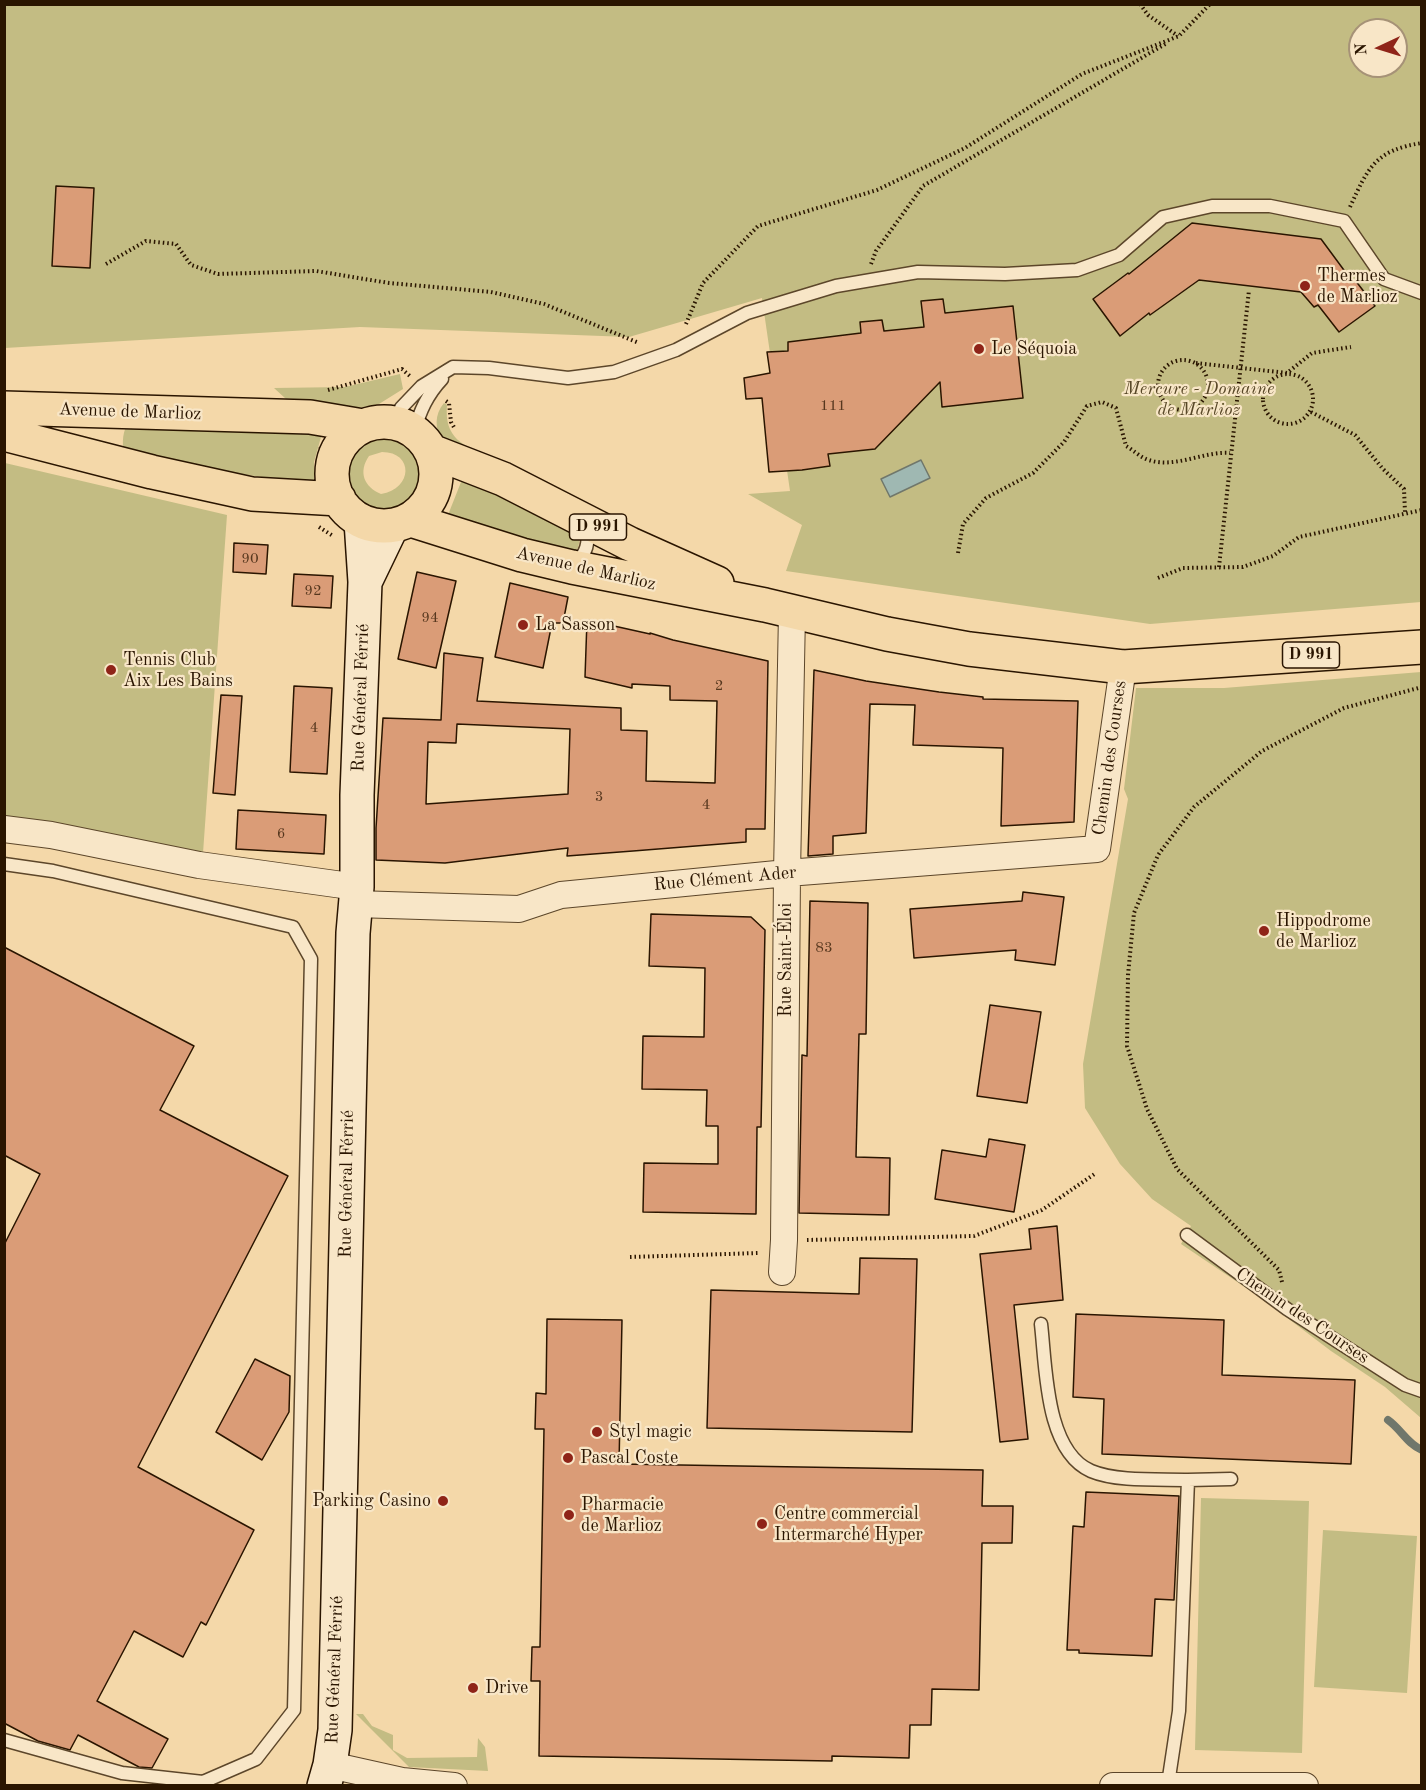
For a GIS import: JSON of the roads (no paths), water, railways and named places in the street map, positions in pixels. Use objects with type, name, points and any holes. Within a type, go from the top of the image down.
[{"type":"main road","name":"Avenue de Marlioz","points":[[4,408],[310,417],[363,426]]},
{"type":"main road","points":[[381,422],[415,436],[436,466],[436,482],[423,510],[376,516],[333,483],[333,466],[338,450],[349,436],[363,426],[381,422]]},
{"type":"main road","name":"Avenue de Marlioz","points":[[4,434],[152,472],[252,494],[376,516],[572,567],[887,634],[969,649],[1123,667],[1422,647]]},
{"type":"main road","name":"Avenue de Marlioz","points":[[415,436],[630,544],[778,609]]},
{"type":"main road","name":"Rue Général Férrié","points":[[327,1775],[335,1730],[357,795],[365,582],[376,516]]},
{"type":"main road","name":"Avenue de Marlioz","points":[[1071,660],[1113,656],[1200,662]]},
{"type":"street","name":"Rue Saint-Éloi","points":[[778,609],[787,873],[782,1272]]},
{"type":"street","name":"Chemin des Courses","points":[[1097,849],[1123,667]]},
{"type":"street","name":"Rue Clément Ader","points":[[4,830],[51,835],[356,895],[519,909],[561,895],[787,873],[1097,849]]},
{"type":"street","points":[[327,1775],[454,1785]]},
{"type":"street","points":[[1113,1785],[1305,1785]]},
{"type":"lane","points":[[415,436],[402,408],[422,386],[453,367],[489,368],[568,378],[614,372],[670,352],[747,313],[836,286],[918,272],[1005,274],[1077,270],[1119,255],[1163,217],[1212,206],[1270,206],[1344,221],[1384,279],[1422,292]]},
{"type":"lane","points":[[415,436],[420,412],[430,392],[453,367]]},
{"type":"lane","points":[[572,567],[584,556],[589,540],[586,521]]},
{"type":"lane","points":[[4,864],[53,871],[294,927],[311,959],[294,1710],[256,1759],[203,1782],[122,1773],[4,1740]]},
{"type":"lane","name":"Chemin des Courses","points":[[1187,1235],[1287,1309],[1405,1385],[1422,1391]]},
{"type":"lane","points":[[1041,1324],[1049,1397],[1055,1426],[1065,1446],[1090,1471],[1108,1476],[1188,1480],[1231,1479]]},
{"type":"lane","points":[[1168,1784],[1179,1711],[1188,1480]]},
{"type":"water","points":[[921,460],[930,478],[890,497],[881,479]]},
{"type":"waterway","points":[[1388,1420],[1412,1444],[1422,1450]]},
{"type":"place","name":"Thermes de Marlioz","points":[[1305,286]]},
{"type":"place","name":"Le Séquoia","points":[[979,349]]},
{"type":"place","name":"La Sasson","points":[[523,625]]},
{"type":"place","name":"Tennis Club Aix Les Bains","points":[[111,670]]},
{"type":"place","name":"Hippodrome de Marlioz","points":[[1264,931]]},
{"type":"place","name":"Styl magic","points":[[597,1432]]},
{"type":"place","name":"Pascal Coste","points":[[568,1458]]},
{"type":"place","name":"Parking Casino","points":[[443,1501]]},
{"type":"place","name":"Pharmacie de Marlioz","points":[[569,1515]]},
{"type":"place","name":"Centre commercial Intermarché Hyper","points":[[762,1524]]},
{"type":"place","name":"Drive","points":[[473,1688]]},
{"type":"park label","name":"Mercure - Domaine de Marlioz","points":[[1199,399]]}]
